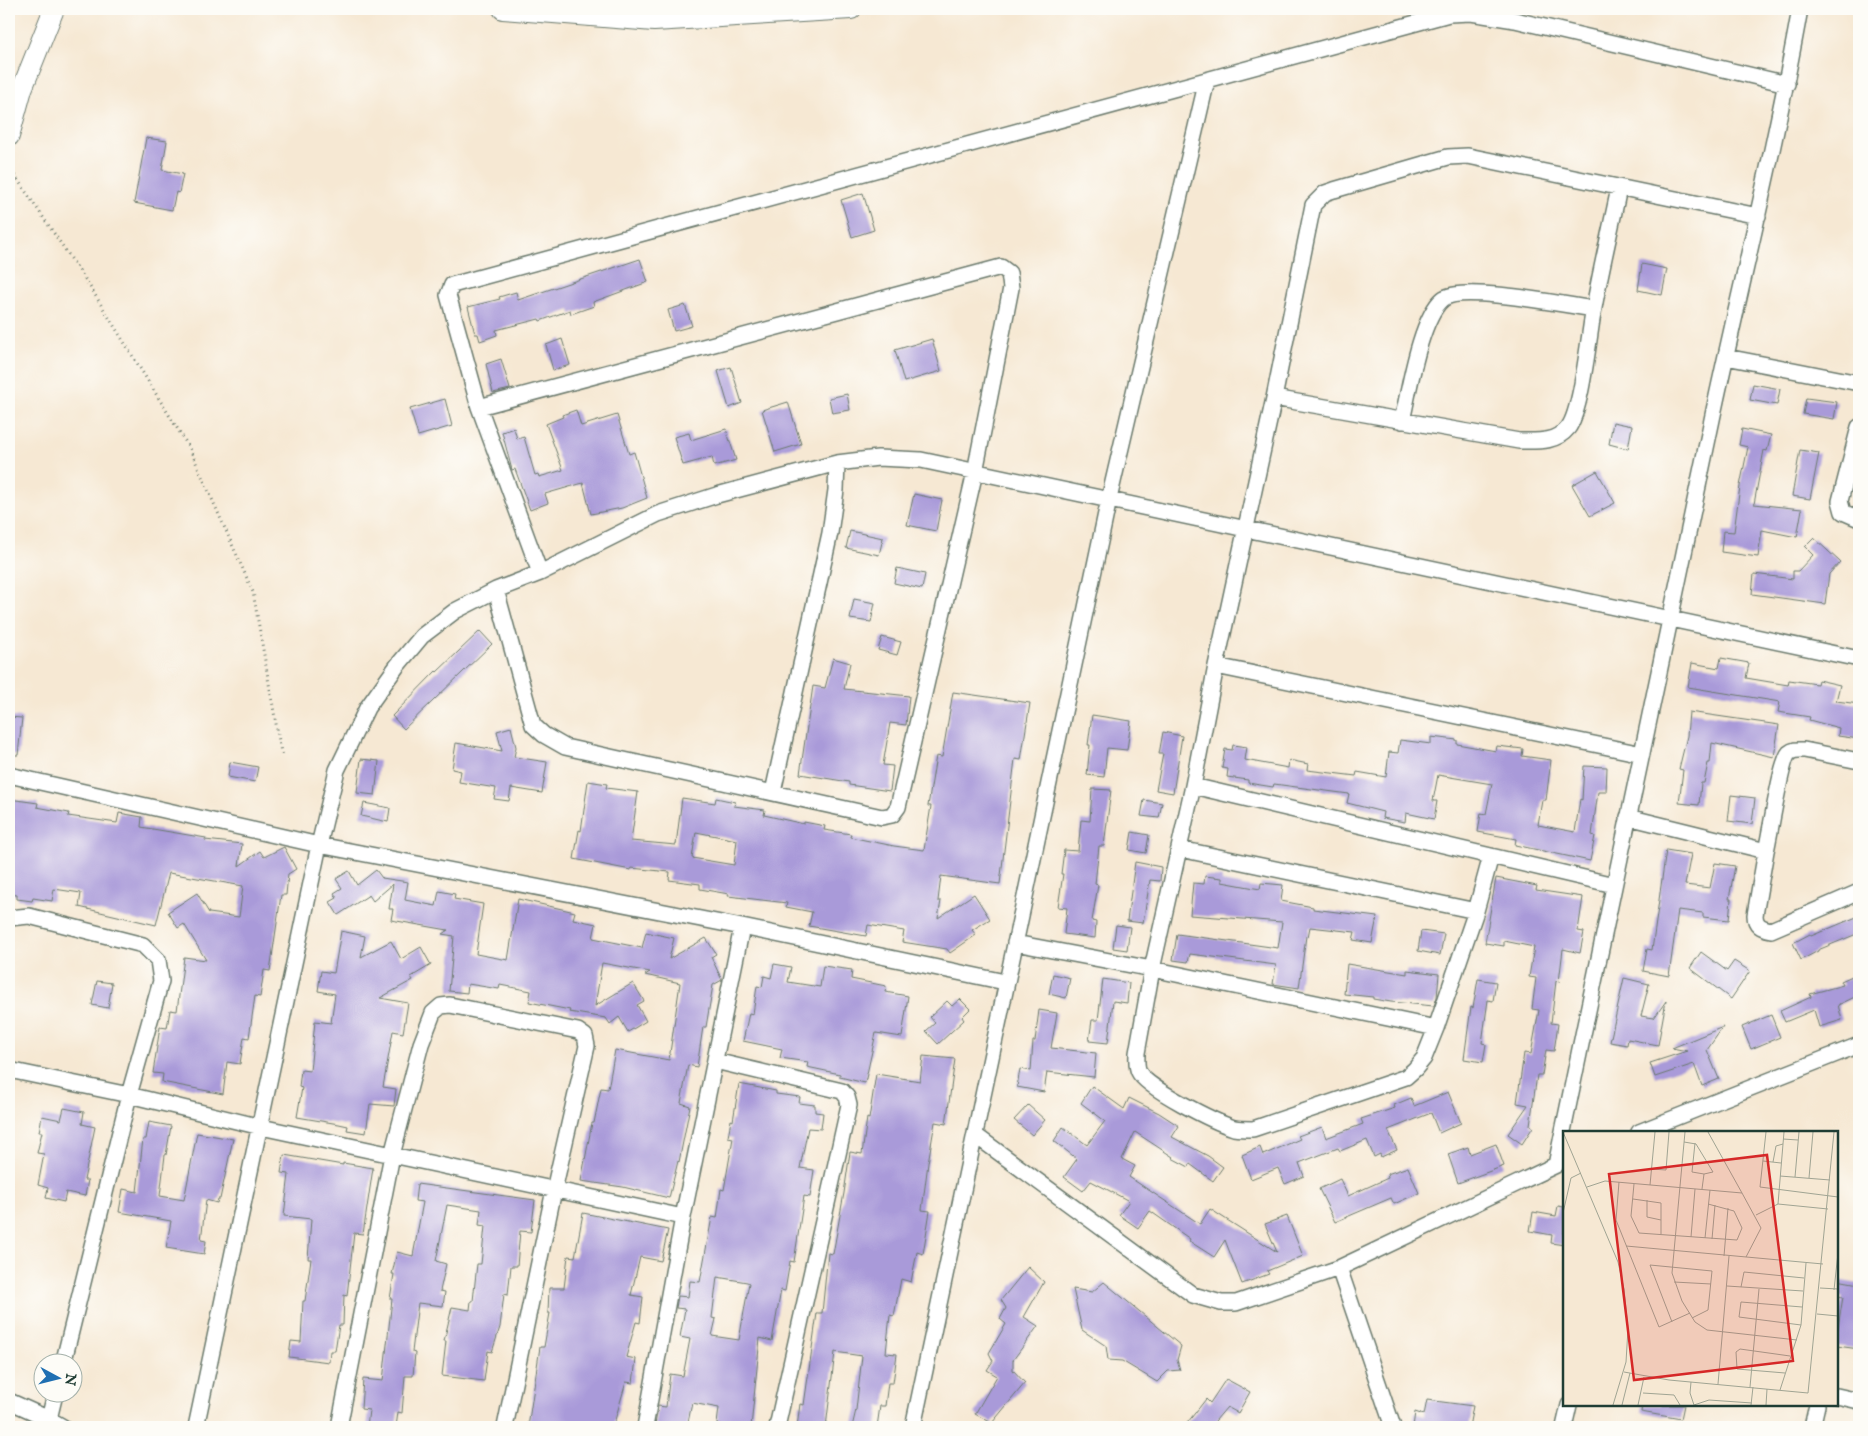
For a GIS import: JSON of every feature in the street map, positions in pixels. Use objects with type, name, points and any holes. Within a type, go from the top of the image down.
[{"type":"street","points":[[9,136],[15,88],[54,9]]},
{"type":"street","points":[[503,9],[654,21],[851,9]]},
{"type":"street","points":[[1566,1131],[1628,817],[1726,357],[1787,84],[1800,9]]},
{"type":"street","points":[[540,573],[479,407],[448,295],[452,285],[1449,14],[1472,12],[1515,20],[1787,84]]},
{"type":"street","points":[[913,1427],[1109,498],[1207,80]]},
{"type":"street","points":[[1491,856],[1476,911],[1436,1028],[1424,1058],[1406,1077],[1253,1129],[1235,1128],[1187,1106],[1153,1086],[1139,1072],[1136,1062],[1137,1053],[1152,969],[1180,849],[1244,529],[1274,398],[1310,216],[1314,205],[1325,193],[1448,157],[1468,156],[1758,216]]},
{"type":"street","points":[[1274,398],[1519,441],[1543,441],[1558,437],[1569,427],[1576,410],[1593,309],[1619,188]]},
{"type":"street","points":[[479,407],[1001,267],[1009,273],[1011,288],[975,472],[898,807],[892,815],[882,817],[565,746],[544,735],[533,724],[496,590]]},
{"type":"street","points":[[1402,421],[1421,340],[1430,318],[1444,298],[1453,294],[1477,292],[1593,309]]},
{"type":"street","points":[[1726,357],[1859,383]]},
{"type":"street","points":[[1859,427],[1840,502],[1843,512],[1859,519]]},
{"type":"street","points":[[196,1427],[261,1127],[319,845],[337,770],[367,708],[422,636],[455,611],[496,590],[540,573],[658,514],[717,495],[837,463],[878,458],[921,460],[1109,498],[1244,529],[1859,659]]},
{"type":"street","points":[[773,792],[830,533],[835,504],[837,463]]},
{"type":"street","points":[[1216,666],[1642,754]]},
{"type":"street","points":[[1859,762],[1804,750],[1796,750],[1788,754],[1783,768],[1766,851],[1755,922],[1759,926],[1772,930],[1859,892]]},
{"type":"street","points":[[9,775],[319,845],[742,927],[1006,982]]},
{"type":"street","points":[[1193,786],[1614,885]]},
{"type":"street","points":[[1628,817],[1766,851]]},
{"type":"street","points":[[1180,849],[1476,911]]},
{"type":"street","points":[[9,918],[29,916],[143,945],[158,960],[161,981],[129,1095],[65,1354]]},
{"type":"street","points":[[645,1427],[683,1218],[742,927]]},
{"type":"street","points":[[1015,944],[1152,969],[1436,1028]]},
{"type":"street","points":[[339,1427],[392,1155],[421,1044],[433,1013],[441,1006],[450,1005],[578,1031],[585,1036],[587,1046],[554,1190],[505,1427]]},
{"type":"street","points":[[1642,1131],[1859,1045]]},
{"type":"street","points":[[715,1060],[842,1091],[850,1105],[777,1427]]},
{"type":"street","points":[[9,1070],[129,1095],[261,1127],[683,1218]]},
{"type":"street","points":[[975,1135],[1193,1295],[1222,1303],[1236,1303],[1339,1268],[1560,1164],[1563,1148]]},
{"type":"street","points":[[1339,1268],[1393,1427]]},
{"type":"street","points":[[1838,1396],[1859,1401]]},
{"type":"street","points":[[9,1401],[63,1427]]},
{"type":"street","points":[[49,1419],[53,1404]]},
{"type":"street","points":[[1564,1427],[1569,1406]]},
{"type":"street","points":[[1812,1427],[1817,1406]]},
{"type":"path","points":[[9,167],[87,282],[190,448],[253,592],[282,758]]},
{"type":"building","points":[[146,138],[167,141],[162,170],[183,174],[179,193],[176,192],[172,210],[134,203]]},
{"type":"building","points":[[863,193],[874,230],[852,237],[841,200]]},
{"type":"building","points":[[640,259],[648,282],[593,302],[594,306],[571,314],[570,310],[540,321],[539,319],[496,330],[497,335],[480,341],[478,334],[475,334],[468,307],[500,299],[499,297],[516,292],[518,300]]},
{"type":"building","points":[[1642,264],[1667,269],[1662,295],[1638,290]]},
{"type":"building","points":[[685,305],[692,326],[674,331],[668,310]]},
{"type":"building","points":[[562,339],[570,365],[553,370],[546,345]]},
{"type":"building","points":[[932,339],[941,371],[904,382],[895,350]]},
{"type":"building","points":[[501,359],[510,389],[493,393],[486,364]]},
{"type":"building","points":[[731,367],[742,403],[729,408],[718,371]]},
{"type":"building","points":[[1753,384],[1780,389],[1777,405],[1750,400]]},
{"type":"building","points":[[847,394],[850,410],[832,413],[829,398]]},
{"type":"building","points":[[1806,398],[1837,402],[1834,419],[1803,414]]},
{"type":"building","points":[[445,399],[452,426],[418,436],[410,409]]},
{"type":"building","points":[[788,402],[801,444],[775,452],[762,410]]},
{"type":"building","points":[[576,410],[581,426],[617,415],[629,454],[634,452],[647,498],[622,508],[591,514],[583,483],[545,494],[548,503],[530,510],[515,469],[512,470],[502,432],[514,428],[517,439],[524,437],[535,475],[538,474],[539,477],[563,470],[546,424]]},
{"type":"building","points":[[1613,422],[1632,426],[1628,449],[1609,444]]},
{"type":"building","points":[[726,429],[736,460],[714,466],[712,457],[683,465],[674,437],[689,433],[691,440]]},
{"type":"building","points":[[1742,429],[1771,435],[1767,451],[1764,450],[1754,504],[1802,509],[1797,537],[1762,530],[1758,557],[1721,552],[1723,531],[1734,532],[1740,486],[1748,447],[1739,445]]},
{"type":"building","points":[[1800,450],[1819,453],[1810,499],[1792,496]]},
{"type":"building","points":[[1597,471],[1615,503],[1590,516],[1572,485]]},
{"type":"building","points":[[914,494],[942,500],[936,531],[907,525]]},
{"type":"building","points":[[850,531],[883,538],[879,555],[846,548]]},
{"type":"building","points":[[1814,538],[1840,562],[1829,574],[1825,604],[1752,594],[1754,574],[1793,579],[1793,571],[1798,571],[1813,555],[1805,547]]},
{"type":"building","points":[[897,568],[925,574],[922,589],[894,583]]},
{"type":"building","points":[[854,599],[875,603],[871,622],[850,619]]},
{"type":"building","points":[[480,631],[492,644],[404,729],[392,716],[436,671]]},
{"type":"building","points":[[882,637],[901,642],[897,655],[878,650]]},
{"type":"building","points":[[833,658],[850,663],[844,689],[909,696],[906,725],[890,723],[883,765],[893,766],[890,791],[849,785],[849,782],[800,774],[813,686],[825,688]]},
{"type":"building","points":[[1721,658],[1749,663],[1746,678],[1788,685],[1789,680],[1817,684],[1818,680],[1840,685],[1836,701],[1859,704],[1859,739],[1838,736],[1839,728],[1809,720],[1810,717],[1778,712],[1780,702],[1688,687],[1692,663],[1719,668]]},
{"type":"building","points":[[953,692],[1030,703],[1021,760],[1015,759],[1000,884],[941,876],[938,901],[941,901],[938,918],[974,894],[990,919],[972,930],[976,935],[950,953],[947,949],[902,942],[904,931],[868,925],[866,936],[809,926],[812,912],[786,907],[787,903],[728,896],[729,894],[700,889],[700,884],[669,880],[670,872],[631,868],[631,870],[574,859],[579,830],[581,831],[588,781],[607,784],[606,788],[638,792],[631,841],[676,845],[682,798],[715,803],[716,798],[735,802],[734,806],[765,810],[764,815],[804,824],[804,822],[825,826],[824,830],[851,834],[850,837],[924,850],[931,806],[928,806],[936,756],[942,757]],"holes":[[[696,832],[737,840],[734,865],[692,858]]]},
{"type":"building","points":[[1689,712],[1779,725],[1774,757],[1712,743],[1710,763],[1708,763],[1704,783],[1701,783],[1699,805],[1679,803],[1683,770],[1679,769],[1687,736]]},
{"type":"building","points":[[1092,715],[1131,721],[1127,750],[1107,748],[1104,777],[1087,775]]},
{"type":"building","points":[[9,717],[22,718],[18,755],[9,755]]},
{"type":"building","points":[[511,727],[516,747],[514,757],[547,762],[542,793],[511,788],[509,801],[494,799],[496,788],[459,782],[461,771],[452,769],[456,743],[502,751],[497,731]]},
{"type":"building","points":[[1163,732],[1182,736],[1173,793],[1156,790],[1163,754],[1159,754]]},
{"type":"building","points":[[1431,737],[1457,740],[1457,744],[1496,751],[1497,746],[1523,749],[1522,756],[1551,760],[1546,800],[1542,800],[1538,825],[1575,832],[1580,799],[1582,800],[1584,766],[1607,767],[1606,792],[1598,792],[1592,835],[1595,836],[1590,861],[1515,845],[1516,839],[1478,832],[1481,813],[1486,814],[1492,784],[1438,775],[1433,801],[1437,801],[1434,819],[1406,813],[1405,822],[1382,818],[1383,812],[1347,803],[1349,794],[1274,784],[1273,787],[1248,783],[1248,780],[1227,777],[1228,769],[1222,768],[1225,749],[1232,750],[1233,745],[1247,747],[1245,760],[1288,768],[1289,760],[1308,764],[1307,770],[1356,776],[1357,772],[1386,777],[1389,752],[1398,753],[1400,740],[1431,744]]},
{"type":"building","points":[[361,759],[379,761],[375,795],[357,793]]},
{"type":"building","points":[[230,762],[258,767],[255,782],[228,777]]},
{"type":"building","points":[[1092,789],[1111,790],[1104,846],[1099,846],[1095,884],[1098,885],[1092,921],[1096,922],[1095,938],[1064,934],[1067,908],[1058,907],[1063,874],[1061,874],[1064,850],[1078,851],[1081,820],[1090,821]]},
{"type":"building","points":[[1731,795],[1755,798],[1752,824],[1728,821]]},
{"type":"building","points":[[9,799],[38,803],[37,807],[69,813],[68,816],[117,823],[119,813],[142,817],[141,827],[206,838],[205,840],[242,844],[239,866],[260,851],[264,857],[284,847],[296,869],[288,874],[286,895],[281,895],[270,971],[264,970],[260,997],[255,996],[249,1038],[244,1037],[240,1064],[227,1062],[223,1094],[162,1082],[163,1074],[153,1073],[160,1027],[167,1028],[170,1010],[177,1011],[184,957],[206,960],[184,924],[178,928],[168,912],[197,893],[209,913],[239,917],[243,886],[169,873],[156,925],[79,907],[81,893],[54,889],[52,901],[33,898],[32,901],[17,899],[17,895],[9,894],[9,876],[14,841],[9,841]]},
{"type":"building","points":[[1144,800],[1162,803],[1159,818],[1141,816]]},
{"type":"building","points":[[364,803],[390,808],[388,822],[361,816]]},
{"type":"building","points":[[1132,832],[1149,835],[1146,853],[1129,850]]},
{"type":"building","points":[[1666,850],[1691,854],[1685,885],[1710,888],[1715,863],[1735,866],[1729,899],[1731,899],[1729,920],[1703,917],[1703,913],[1678,910],[1669,976],[1643,971],[1647,949],[1652,950]]},
{"type":"building","points":[[1135,862],[1161,867],[1160,881],[1150,880],[1143,923],[1127,921]]},
{"type":"building","points":[[376,870],[382,878],[408,882],[405,900],[436,906],[439,891],[455,894],[454,899],[483,904],[476,954],[508,960],[518,899],[575,912],[573,919],[596,924],[593,938],[642,948],[646,932],[674,938],[669,959],[706,938],[716,954],[711,957],[722,980],[713,985],[706,1027],[703,1027],[697,1067],[688,1065],[681,1103],[690,1106],[679,1162],[669,1198],[623,1187],[581,1181],[601,1088],[608,1089],[615,1050],[669,1060],[680,983],[645,975],[650,972],[602,963],[595,1006],[633,983],[644,1001],[637,1005],[646,1021],[628,1032],[619,1017],[610,1024],[606,1018],[569,1012],[570,1010],[529,1002],[531,991],[500,985],[499,989],[468,984],[467,993],[449,991],[454,936],[442,934],[448,930],[391,920],[393,909],[389,909],[393,884],[373,901],[369,895],[338,915],[330,902],[337,898],[334,893],[342,888],[336,879],[349,871],[357,885]]},
{"type":"building","points":[[1205,876],[1222,878],[1222,882],[1260,889],[1261,883],[1283,885],[1281,901],[1313,907],[1313,909],[1377,917],[1372,943],[1353,940],[1355,932],[1310,927],[1308,937],[1306,936],[1299,988],[1273,984],[1276,965],[1190,954],[1188,962],[1173,960],[1177,934],[1278,948],[1282,922],[1190,915],[1193,883],[1204,884]]},
{"type":"building","points":[[1496,878],[1537,886],[1536,890],[1583,897],[1578,931],[1584,932],[1580,953],[1563,949],[1559,982],[1556,981],[1551,1023],[1558,1024],[1554,1051],[1546,1050],[1542,1075],[1537,1075],[1530,1125],[1533,1127],[1522,1144],[1508,1134],[1528,1105],[1517,1103],[1524,1053],[1531,1054],[1539,1010],[1532,1009],[1536,978],[1529,977],[1534,947],[1504,941],[1504,946],[1485,943]]},
{"type":"building","points":[[1859,916],[1859,933],[1818,950],[1801,960],[1793,943],[1810,934],[1811,936]]},
{"type":"building","points":[[1116,925],[1130,927],[1127,950],[1113,948]]},
{"type":"building","points":[[341,931],[365,936],[361,957],[391,941],[401,959],[421,947],[431,965],[411,977],[413,980],[380,998],[408,1003],[403,1033],[393,1031],[383,1087],[396,1089],[394,1106],[370,1104],[366,1133],[347,1130],[348,1126],[297,1117],[302,1088],[299,1087],[301,1070],[310,1071],[315,1021],[331,1023],[335,994],[318,991],[321,971],[334,973]]},
{"type":"building","points":[[1421,931],[1444,934],[1440,955],[1418,951]]},
{"type":"building","points":[[1701,952],[1727,971],[1734,961],[1750,971],[1731,999],[1690,968]]},
{"type":"building","points":[[774,964],[791,967],[788,982],[820,987],[823,966],[852,970],[851,979],[886,986],[885,992],[908,996],[902,1037],[876,1033],[865,1083],[840,1077],[840,1074],[807,1067],[808,1062],[780,1058],[782,1049],[743,1041],[749,1013],[753,1014],[757,986],[762,987],[764,976],[771,978]]},
{"type":"building","points":[[1347,964],[1407,974],[1407,970],[1439,974],[1437,997],[1434,1006],[1391,1002],[1373,999],[1373,997],[1344,994]]},
{"type":"building","points":[[1859,973],[1859,995],[1838,1005],[1842,1020],[1819,1027],[1814,1010],[1785,1022],[1780,1011],[1811,997],[1810,994],[1843,985],[1841,981]]},
{"type":"building","points":[[1053,974],[1070,978],[1066,998],[1049,994]]},
{"type":"building","points":[[1624,978],[1649,984],[1641,1016],[1654,1018],[1666,1001],[1658,1045],[1628,1039],[1627,1045],[1610,1042]]},
{"type":"building","points":[[1103,979],[1129,983],[1127,1003],[1113,1001],[1108,1043],[1089,1041],[1092,1020],[1098,1020]]},
{"type":"building","points":[[1478,979],[1496,982],[1493,1001],[1488,1000],[1482,1043],[1486,1044],[1483,1062],[1464,1059],[1471,1007],[1473,1008]]},
{"type":"building","points":[[97,981],[112,983],[108,1008],[92,1005]]},
{"type":"building","points":[[960,999],[970,1009],[962,1017],[964,1020],[938,1044],[926,1031],[935,1023],[930,1017],[947,1001],[952,1006]]},
{"type":"building","points":[[1039,1010],[1057,1013],[1051,1048],[1096,1053],[1094,1077],[1047,1072],[1044,1092],[1017,1087],[1020,1069],[1031,1071],[1033,1041],[1035,1041]]},
{"type":"building","points":[[1771,1015],[1780,1037],[1751,1049],[1742,1027]]},
{"type":"building","points":[[1723,1027],[1707,1050],[1719,1079],[1702,1086],[1694,1064],[1655,1077],[1650,1063],[1687,1051],[1672,1048]]},
{"type":"building","points":[[923,1056],[955,1059],[946,1124],[935,1122],[928,1163],[922,1210],[930,1211],[923,1254],[917,1252],[911,1282],[901,1279],[894,1316],[890,1315],[886,1353],[897,1354],[893,1383],[888,1383],[885,1406],[880,1406],[877,1427],[852,1427],[856,1410],[862,1356],[835,1352],[826,1427],[797,1427],[800,1404],[804,1405],[817,1313],[822,1313],[828,1253],[833,1254],[850,1152],[862,1154],[876,1074],[920,1081]]},
{"type":"building","points":[[739,1084],[776,1091],[776,1094],[800,1097],[799,1103],[815,1105],[815,1112],[823,1113],[821,1129],[808,1128],[800,1168],[814,1170],[810,1197],[804,1196],[794,1262],[790,1261],[785,1291],[781,1290],[772,1341],[760,1338],[751,1427],[717,1424],[719,1408],[692,1403],[687,1427],[655,1425],[658,1406],[666,1407],[670,1374],[683,1376],[690,1339],[680,1337],[685,1309],[676,1308],[678,1296],[688,1297],[690,1281],[700,1282],[712,1217],[717,1218],[721,1189],[724,1190],[733,1138],[728,1137],[731,1120],[733,1121]],"holes":[[[717,1277],[749,1283],[739,1340],[712,1336],[716,1319],[712,1318]]]},
{"type":"building","points":[[1092,1086],[1124,1109],[1129,1098],[1159,1113],[1179,1126],[1172,1137],[1208,1156],[1223,1167],[1213,1181],[1190,1164],[1189,1167],[1172,1158],[1135,1132],[1122,1159],[1135,1166],[1129,1177],[1200,1224],[1210,1209],[1277,1252],[1265,1224],[1287,1216],[1303,1256],[1267,1271],[1269,1274],[1242,1284],[1225,1240],[1214,1257],[1189,1241],[1190,1239],[1150,1211],[1138,1228],[1119,1215],[1129,1201],[1091,1181],[1083,1191],[1064,1177],[1077,1159],[1054,1141],[1063,1127],[1087,1145],[1105,1121],[1081,1103]]},
{"type":"building","points":[[1448,1092],[1461,1123],[1439,1133],[1431,1113],[1388,1130],[1397,1150],[1381,1157],[1380,1154],[1374,1157],[1367,1140],[1340,1151],[1338,1148],[1299,1163],[1304,1176],[1285,1184],[1278,1168],[1251,1179],[1242,1155],[1260,1147],[1263,1155],[1300,1139],[1298,1136],[1322,1127],[1326,1138],[1363,1124],[1361,1119],[1395,1108],[1394,1105],[1411,1098],[1414,1106]]},
{"type":"building","points":[[1028,1105],[1045,1120],[1032,1135],[1014,1120]]},
{"type":"building","points":[[64,1108],[84,1112],[82,1124],[95,1127],[84,1180],[88,1180],[85,1196],[66,1192],[64,1202],[46,1198],[48,1188],[38,1185],[44,1154],[37,1153],[42,1132],[39,1132],[42,1116],[61,1120]]},
{"type":"building","points":[[149,1122],[171,1126],[160,1196],[184,1200],[197,1133],[233,1139],[220,1199],[218,1199],[217,1203],[206,1200],[201,1240],[206,1241],[204,1254],[166,1248],[171,1221],[119,1212],[123,1189],[137,1192],[143,1139],[146,1139]]},
{"type":"building","points":[[1496,1144],[1504,1166],[1458,1183],[1448,1154],[1468,1147],[1470,1154]]},
{"type":"building","points":[[284,1155],[373,1168],[363,1234],[354,1233],[347,1296],[344,1295],[343,1325],[339,1325],[335,1351],[330,1351],[329,1362],[289,1357],[291,1341],[301,1342],[303,1301],[305,1301],[311,1259],[308,1259],[311,1219],[284,1216],[289,1174],[281,1173]]},
{"type":"building","points":[[1408,1167],[1419,1193],[1394,1204],[1391,1198],[1335,1222],[1319,1189],[1340,1179],[1348,1196],[1388,1178],[1387,1174]]},
{"type":"building","points":[[417,1184],[535,1200],[531,1232],[520,1231],[517,1266],[511,1266],[508,1295],[504,1294],[500,1327],[492,1352],[488,1351],[484,1381],[442,1376],[446,1341],[444,1341],[452,1307],[470,1310],[471,1301],[473,1301],[477,1264],[481,1264],[485,1226],[479,1225],[481,1210],[447,1205],[436,1261],[446,1264],[440,1291],[445,1292],[443,1306],[418,1303],[412,1352],[415,1353],[413,1376],[405,1376],[402,1413],[398,1412],[396,1427],[367,1427],[369,1410],[361,1409],[363,1379],[383,1381],[392,1299],[390,1299],[394,1274],[392,1274],[397,1252],[413,1256],[423,1202],[415,1201]]},
{"type":"building","points":[[1558,1206],[1563,1207],[1563,1245],[1551,1243],[1552,1235],[1530,1231],[1533,1212],[1556,1216]]},
{"type":"building","points":[[583,1213],[668,1230],[661,1261],[640,1257],[631,1295],[643,1297],[640,1323],[636,1322],[626,1357],[636,1359],[633,1383],[626,1382],[613,1427],[528,1427],[540,1347],[544,1347],[550,1313],[548,1313],[549,1288],[564,1288],[568,1256],[575,1257]]},
{"type":"building","points":[[1028,1267],[1044,1282],[1024,1317],[1038,1326],[1013,1360],[1013,1370],[1025,1383],[992,1423],[975,1414],[997,1376],[987,1370],[993,1361],[989,1353],[1006,1324],[1000,1319],[1006,1308],[1001,1300]]},
{"type":"building","points":[[1838,1280],[1859,1284],[1856,1307],[1859,1308],[1859,1349],[1838,1346],[1838,1327],[1843,1297],[1838,1296]]},
{"type":"building","points":[[1104,1282],[1181,1346],[1177,1360],[1180,1370],[1168,1371],[1157,1382],[1122,1361],[1108,1360],[1106,1346],[1082,1330],[1073,1289],[1092,1292]]},
{"type":"building","points":[[1226,1379],[1250,1392],[1238,1413],[1227,1407],[1210,1427],[1184,1427],[1206,1399],[1210,1403]]},
{"type":"building","points":[[1427,1400],[1473,1406],[1469,1427],[1413,1427],[1415,1412],[1424,1415]]},
{"type":"building","points":[[1642,1406],[1684,1406],[1681,1419],[1641,1412]]}]
